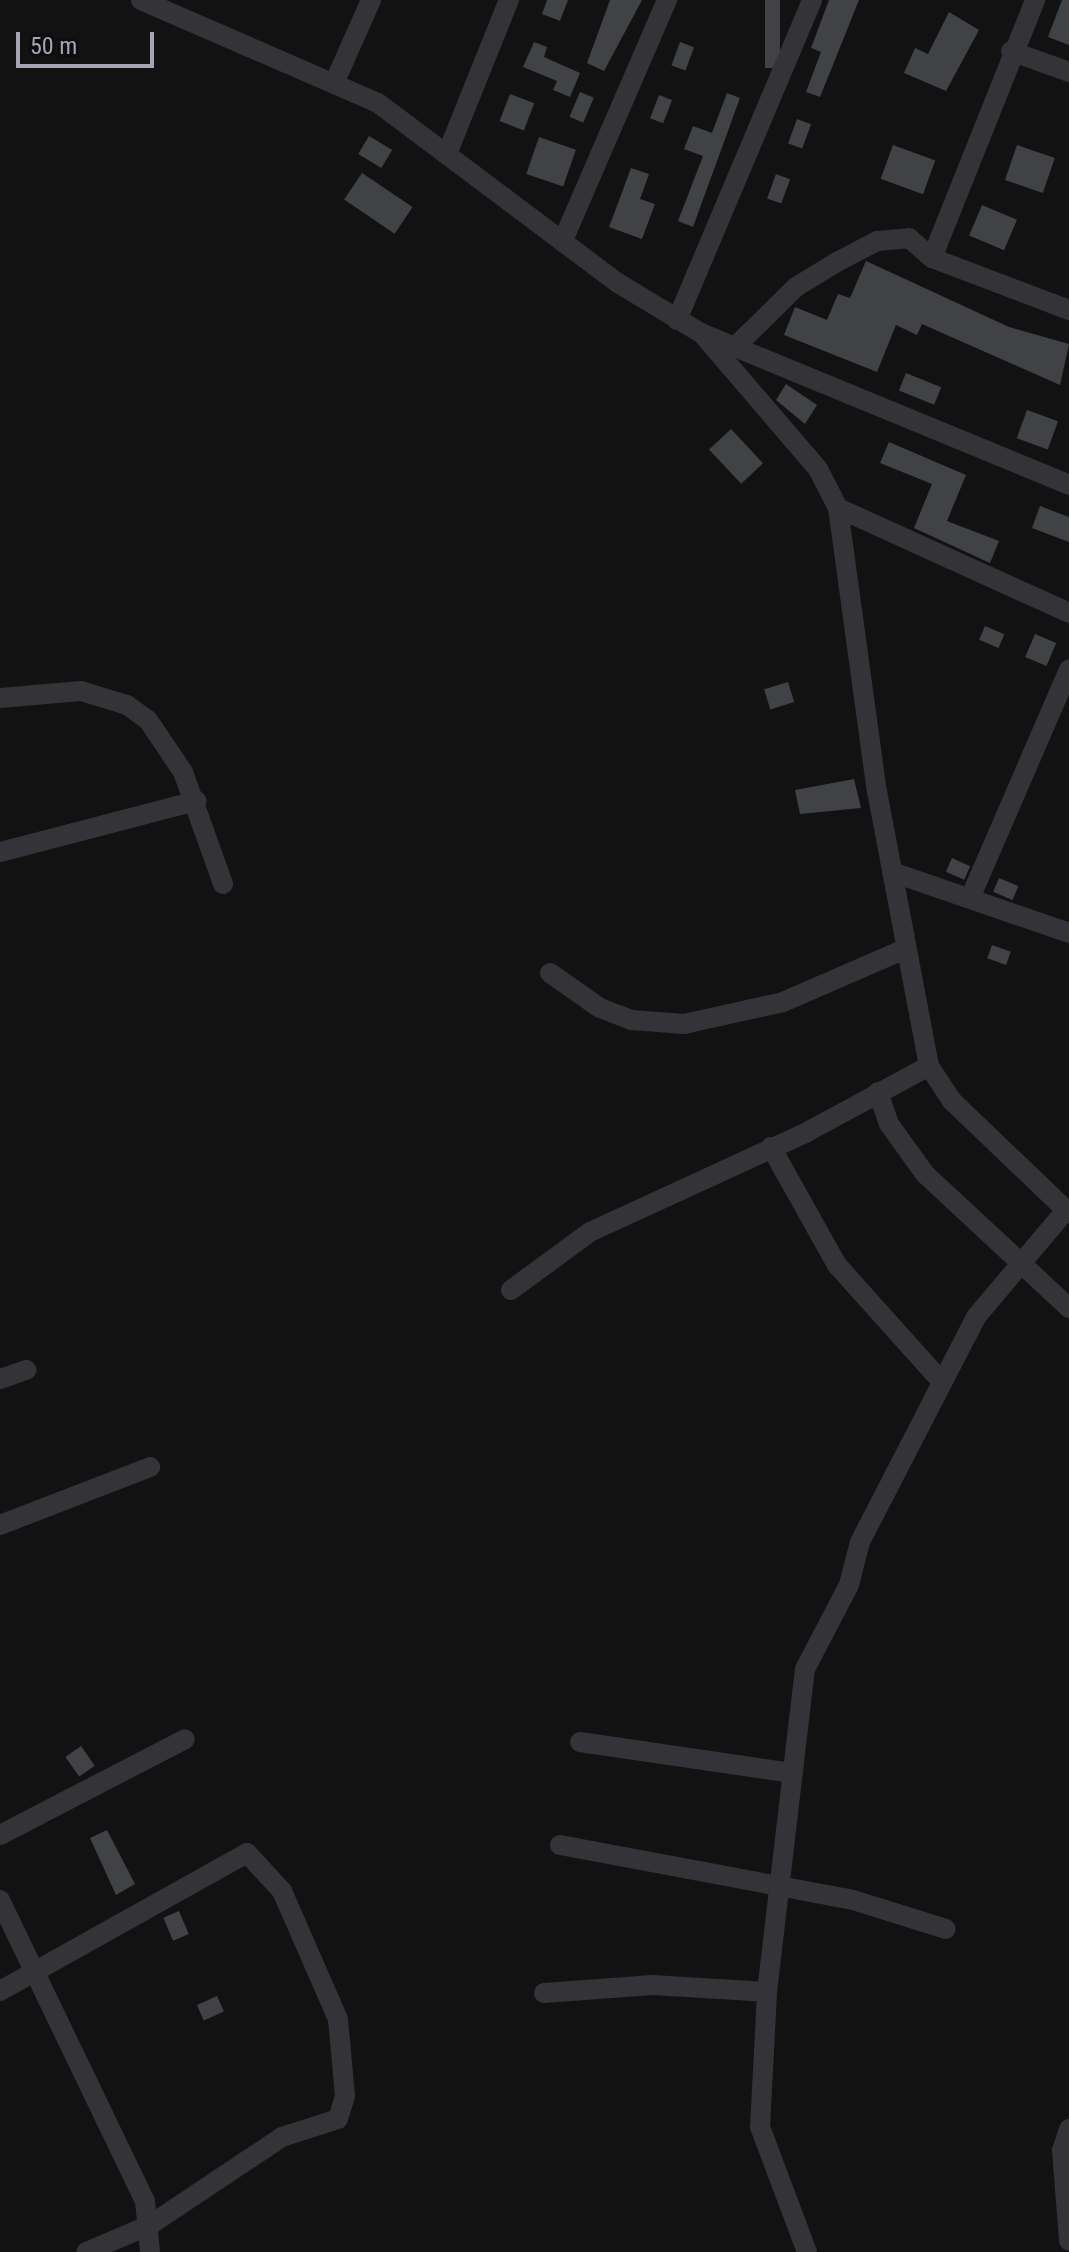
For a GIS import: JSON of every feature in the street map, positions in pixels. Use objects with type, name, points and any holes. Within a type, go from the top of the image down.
[{"type":"street","points":[[141,0],[336,79],[447,154],[677,320],[701,333],[738,344],[922,429],[1069,485]]},
{"type":"street","points":[[336,79],[371,0]]},
{"type":"street","points":[[447,154],[509,0]]},
{"type":"street","points":[[564,238],[667,0]]},
{"type":"street","points":[[677,320],[812,0]]},
{"type":"street","points":[[932,258],[1011,51],[1035,0]]},
{"type":"street","points":[[1011,51],[1069,72]]},
{"type":"street","points":[[738,344],[796,287],[877,241],[909,238],[932,258],[1069,310]]},
{"type":"street","points":[[701,333],[810,459],[838,508],[892,872],[929,1066],[952,1101],[1067,1212],[996,1285],[942,1382],[811,1650],[778,1884],[767,1992],[760,2127],[807,2252]]},
{"type":"street","points":[[838,508],[1069,613]]},
{"type":"street","points":[[971,896],[1069,669]]},
{"type":"street","points":[[0,698],[81,691],[127,705],[166,743],[196,801],[223,884]]},
{"type":"street","points":[[0,852],[196,801]]},
{"type":"street","points":[[892,872],[971,896],[1069,933]]},
{"type":"street","points":[[550,973],[600,1008],[632,1020],[684,1024],[783,1002],[905,949]]},
{"type":"street","points":[[511,1290],[590,1232],[771,1147],[929,1066]]},
{"type":"street","points":[[878,1092],[889,1124],[925,1174],[1017,1263],[1069,1308]]},
{"type":"street","points":[[771,1147],[837,1265],[942,1382]]},
{"type":"street","points":[[0,1379],[26,1370]]},
{"type":"street","points":[[0,1525],[150,1467]]},
{"type":"street","points":[[0,1835],[185,1739]]},
{"type":"street","points":[[580,1742],[793,1773]]},
{"type":"street","points":[[560,1845],[778,1884],[946,1929]]},
{"type":"street","points":[[0,1991],[39,1973],[216,1864],[247,1853],[282,1891],[329,1991],[345,2070],[338,2119],[282,2137],[150,2225],[86,2252]]},
{"type":"street","points":[[0,1900],[39,1973],[150,2225],[150,2252]]},
{"type":"street","points":[[544,1993],[653,1985],[767,1992]]},
{"type":"street","points":[[1069,2129],[1066,2150],[1069,2241]]},
{"type":"building","points":[[547,0],[568,0],[560,21],[542,14]]},
{"type":"building","points":[[610,0],[642,0],[604,71],[587,63]]},
{"type":"building","points":[[765,0],[780,0],[780,68],[765,68]]},
{"type":"building","points":[[829,0],[859,0],[820,97],[806,92],[821,52],[811,48]]},
{"type":"building","points":[[1062,0],[1069,0],[1069,45],[1048,37]]},
{"type":"building","points":[[949,12],[979,30],[946,91],[904,73],[915,48],[928,54]]},
{"type":"building","points":[[534,42],[547,47],[544,57],[580,73],[570,97],[553,90],[557,81],[523,67]]},
{"type":"building","points":[[680,42],[694,47],[686,71],[671,65]]},
{"type":"building","points":[[580,92],[594,98],[583,123],[569,117]]},
{"type":"building","points":[[727,93],[740,98],[693,227],[678,221],[703,156],[684,149],[693,126],[712,133]]},
{"type":"building","points":[[510,94],[534,103],[524,130],[500,121]]},
{"type":"building","points":[[659,95],[672,100],[663,123],[650,118]]},
{"type":"building","points":[[797,119],[811,124],[802,149],[788,143]]},
{"type":"building","points":[[369,136],[392,150],[381,168],[358,154]]},
{"type":"building","points":[[539,137],[576,150],[563,187],[526,174]]},
{"type":"building","points":[[893,145],[935,160],[923,194],[881,179]]},
{"type":"building","points":[[1017,145],[1055,158],[1043,193],[1005,180]]},
{"type":"building","points":[[631,168],[649,174],[640,199],[655,204],[642,239],[609,227]]},
{"type":"building","points":[[362,173],[413,207],[395,234],[344,200]]},
{"type":"building","points":[[776,174],[790,179],[781,204],[767,198]]},
{"type":"building","points":[[982,205],[1017,220],[1004,250],[969,235]]},
{"type":"building","points":[[866,261],[1009,327],[1069,344],[1060,385],[922,324],[917,335],[896,325],[877,372],[784,335],[795,307],[827,320],[838,294],[850,298]]},
{"type":"building","points":[[906,373],[941,387],[934,405],[899,391]]},
{"type":"building","points":[[786,384],[817,405],[805,424],[776,400]]},
{"type":"building","points":[[1027,410],[1058,421],[1048,449],[1017,438]]},
{"type":"building","points":[[731,429],[763,463],[741,484],[709,449]]},
{"type":"building","points":[[889,442],[966,475],[947,521],[999,541],[990,563],[914,528],[932,484],[880,463]]},
{"type":"building","points":[[1040,506],[1069,517],[1069,542],[1032,528]]},
{"type":"building","points":[[985,626],[1004,634],[998,648],[979,640]]},
{"type":"building","points":[[1035,634],[1056,643],[1046,666],[1025,657]]},
{"type":"building","points":[[788,682],[794,702],[770,709],[764,689]]},
{"type":"building","points":[[854,779],[861,808],[800,814],[795,790]]},
{"type":"building","points":[[952,858],[970,866],[964,880],[946,872]]},
{"type":"building","points":[[999,878],[1018,886],[1012,900],[993,892]]},
{"type":"building","points":[[992,945],[1011,952],[1006,965],[987,958]]},
{"type":"building","points":[[81,1746],[95,1766],[79,1777],[65,1757]]},
{"type":"building","points":[[107,1830],[135,1884],[116,1895],[90,1838]]},
{"type":"building","points":[[179,1911],[189,1934],[173,1941],[163,1918]]},
{"type":"building","points":[[217,1996],[224,2012],[204,2020],[197,2005]]}]
